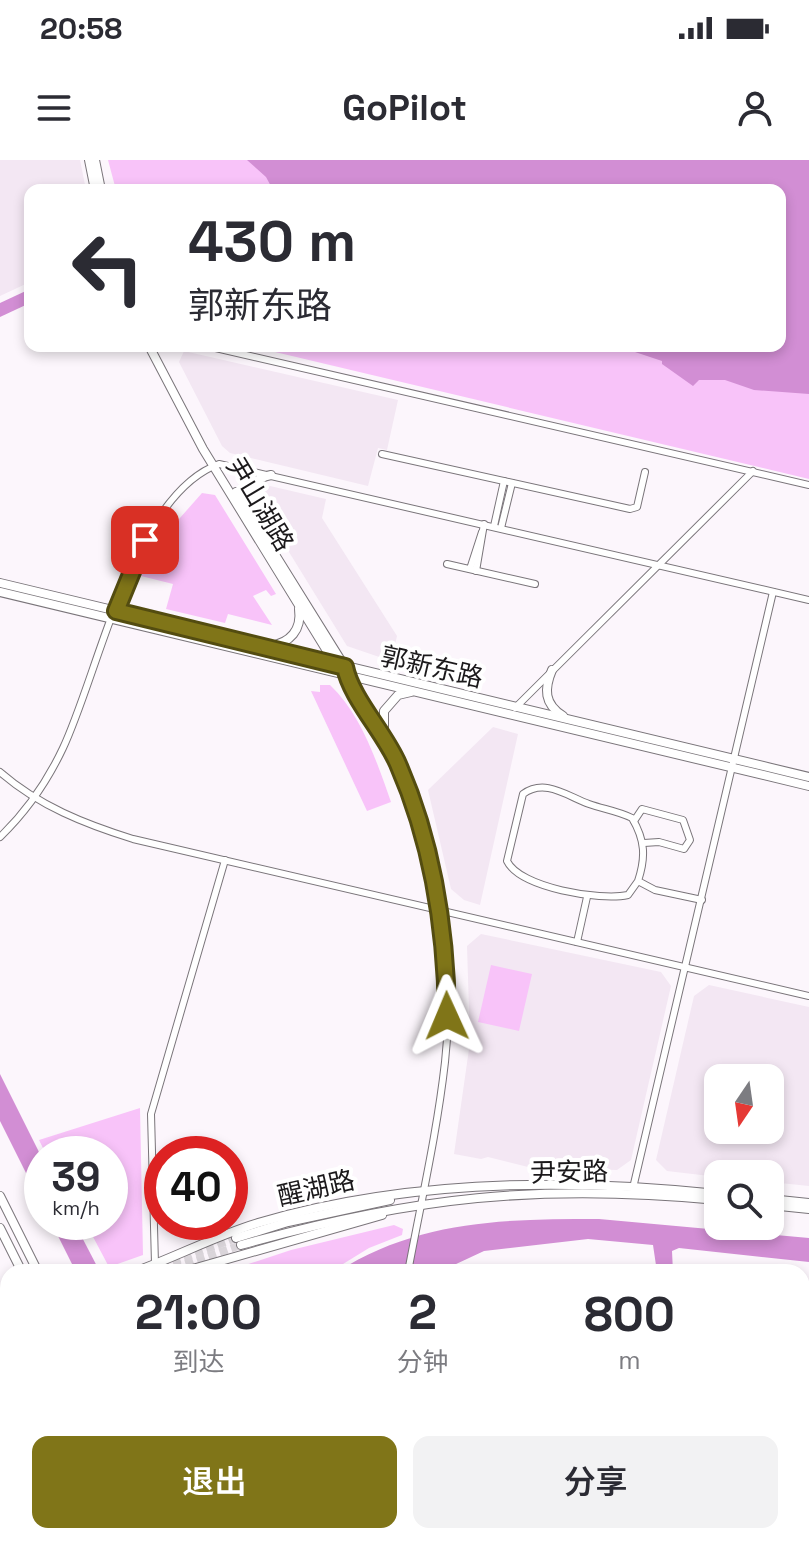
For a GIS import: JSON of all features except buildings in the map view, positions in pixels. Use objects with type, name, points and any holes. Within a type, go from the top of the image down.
[{"type":"main road","points":[[92,160],[94,184]]},
{"type":"main road","points":[[92,160],[99,184]]},
{"type":"main road","name":"尹山湖路","points":[[155,352],[216,465],[298,604],[343,669]]},
{"type":"main road","name":"尹山湖路","points":[[216,465],[248,511],[343,669]]},
{"type":"main road","points":[[248,511],[251,488],[260,478],[271,475]]},
{"type":"main road","name":"郭新东路","points":[[0,583],[114,615],[514,711],[732,763],[809,777]]},
{"type":"main road","name":"郭新东路","points":[[0,592],[263,647],[414,692],[570,720],[809,786]]},
{"type":"main road","points":[[263,647],[281,644],[293,636],[299,622],[298,604]]},
{"type":"main road","points":[[552,670],[547,684],[547,699],[554,710],[570,720]]},
{"type":"main road","points":[[384,735],[382,716],[389,704],[398,695],[414,692]]},
{"type":"main road","name":"尹安路","points":[[422,1198],[510,1186],[633,1188],[704,1193]]},
{"type":"main road","name":"尹安路","points":[[633,1188],[704,1198]]},
{"type":"main road","points":[[0,1196],[34,1264]]},
{"type":"main road","name":"醒湖路","points":[[155,1264],[187,1248],[302,1211],[370,1196],[422,1198]]},
{"type":"main road","points":[[238,1241],[312,1216],[422,1198]]},
{"type":"main road","name":"醒湖路","points":[[208,1264],[422,1198]]},
{"type":"main road","points":[[784,1203],[809,1206]]},
{"type":"main road","points":[[0,1228],[18,1264]]},
{"type":"street","points":[[233,352],[809,485]]},
{"type":"street","points":[[382,454],[633,509],[637,505],[645,472]]},
{"type":"street","points":[[0,837],[34,798],[63,747],[132,565],[158,519],[183,488],[216,465],[271,475],[809,600]]},
{"type":"street","points":[[514,711],[753,471]]},
{"type":"street","points":[[498,527],[508,482]]},
{"type":"street","points":[[473,570],[484,524]]},
{"type":"street","points":[[447,564],[535,584]]},
{"type":"street","points":[[633,1188],[773,592]]},
{"type":"street","name":"尹山湖路","points":[[343,669],[384,735],[417,812],[441,911],[447,977],[445,1060],[410,1264]]},
{"type":"street","points":[[0,772],[34,798],[90,826],[809,996]]},
{"type":"street","points":[[541,787],[566,792],[634,821],[644,843],[644,864],[638,881],[628,895],[587,897],[519,877],[507,861],[523,794],[541,787]]},
{"type":"street","points":[[634,821],[642,809],[683,820],[690,840],[684,849],[659,842],[644,843]]},
{"type":"street","points":[[155,1264],[151,1114],[225,860]]},
{"type":"street","points":[[638,881],[655,890],[702,900]]},
{"type":"street","points":[[577,942],[587,897]]},
{"type":"shaded area","points":[[0,160],[80,160],[85,184],[24,184],[24,285],[0,296]]},
{"type":"shaded area","points":[[108,160],[809,160],[809,479],[275,352],[786,352],[786,184],[114,184]]},
{"type":"shaded area","points":[[247,160],[809,160],[809,394],[754,390],[725,380],[699,380],[693,386],[662,361],[635,352],[786,352],[786,184],[270,184]]},
{"type":"shaded area","points":[[24,292],[24,306],[0,317],[0,303]]},
{"type":"shaded area","points":[[184,352],[188,352],[398,400],[387,450],[378,448],[368,486],[230,453],[222,446],[179,362]]},
{"type":"shaded area","points":[[270,486],[326,499],[322,518],[397,636],[391,661],[347,646],[260,505],[260,494]]},
{"type":"shaded area","points":[[202,493],[215,495],[276,594],[271,596],[266,590],[253,596],[272,625],[228,614],[225,623],[166,609],[173,584],[141,576],[164,536]]},
{"type":"shaded area","points":[[320,685],[330,685],[351,710],[367,739],[391,802],[367,811],[311,691],[320,692]]},
{"type":"shaded area","points":[[493,727],[518,734],[480,905],[464,900],[451,889],[428,790]]},
{"type":"shaded area","points":[[481,934],[661,972],[671,986],[631,1160],[617,1170],[532,1168],[488,1157],[481,1159],[454,1154],[470,1042],[467,946]]},
{"type":"shaded area","points":[[491,965],[532,974],[519,1031],[478,1022]]},
{"type":"shaded area","points":[[709,985],[809,1007],[809,1186],[784,1183],[784,1160],[704,1160],[704,1175],[667,1171],[656,1160],[694,996]]},
{"type":"shaded area","points":[[0,1074],[31,1136],[24,1136],[24,1169],[0,1121]]},
{"type":"shaded area","points":[[140,1108],[143,1255],[118,1264],[107,1264],[95,1240],[128,1240],[128,1136],[52,1136]]},
{"type":"shaded area","points":[[599,1219],[704,1228],[704,1240],[784,1240],[784,1236],[809,1238],[809,1262],[679,1248],[672,1251],[673,1264],[656,1264],[653,1245],[588,1239],[484,1251],[456,1264],[352,1264],[399,1242],[431,1232],[496,1222]]},
{"type":"shaded area","points":[[394,1225],[403,1229],[402,1235],[369,1248],[343,1264],[248,1264],[291,1250]]},
{"type":"shaded area","points":[[60,1240],[83,1240],[96,1264],[72,1264]]},
{"type":"tunnel","points":[[166,1264],[231,1240]]},
{"type":"tunnel","points":[[186,1264],[241,1245]]},
{"type":"route","points":[[145,540],[132,565],[116,611],[345,667],[347,676],[397,761],[417,812],[441,911],[447,1016]]}]
